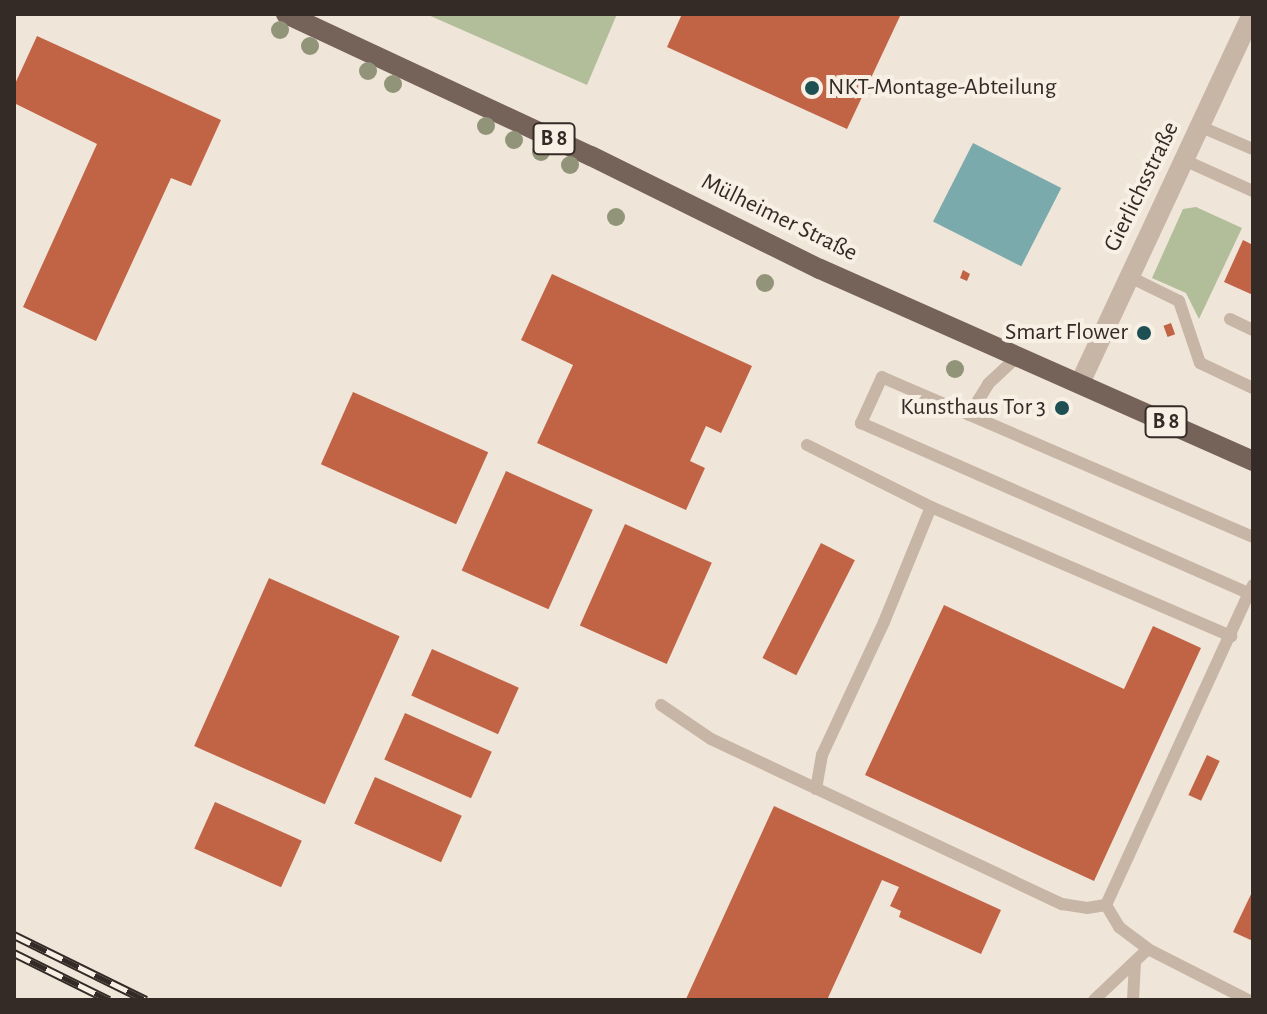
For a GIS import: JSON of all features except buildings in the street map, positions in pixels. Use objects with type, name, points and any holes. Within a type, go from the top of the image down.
[{"type":"main road","name":"Mülheimer Straße","points":[[286,14],[591,156],[820,269],[1253,461]]},
{"type":"street","name":"Gierlichsstraße","points":[[1080,383],[1252,14]]},
{"type":"lane","points":[[1199,126],[1253,149]]},
{"type":"lane","points":[[1184,160],[1253,191]]},
{"type":"lane","points":[[1128,276],[1179,301],[1200,363],[1253,388]]},
{"type":"lane","points":[[1230,319],[1253,330]]},
{"type":"lane","points":[[969,415],[988,384],[1018,356]]},
{"type":"lane","points":[[1106,905],[1251,589],[861,423],[882,377],[1253,537]]},
{"type":"lane","points":[[807,445],[931,507],[1231,636]]},
{"type":"lane","points":[[816,789],[822,755],[884,622],[931,507]]},
{"type":"lane","points":[[661,705],[711,739],[1062,904],[1087,908],[1106,905]]},
{"type":"lane","points":[[1106,905],[1119,927],[1148,949],[1248,1000]]},
{"type":"lane","points":[[1094,1000],[1148,949]]},
{"type":"lane","points":[[1133,1000],[1135,962]]},
{"type":"green space","points":[[426,14],[617,14],[587,85]]},
{"type":"green space","points":[[1196,207],[1242,228],[1199,319],[1186,293],[1152,278],[1183,209]]},
{"type":"water","points":[[973,143],[1061,188],[1021,266],[933,221]]},
{"type":"railway","points":[[14,935],[146,1000]]},
{"type":"railway","points":[[14,953],[109,1000]]},
{"type":"place","name":"NKT-Montage-Abteilung","points":[[812,88]]},
{"type":"place","name":"Smart Flower","points":[[1144,333]]},
{"type":"place","name":"Kunsthaus Tor 3","points":[[1062,408]]}]
